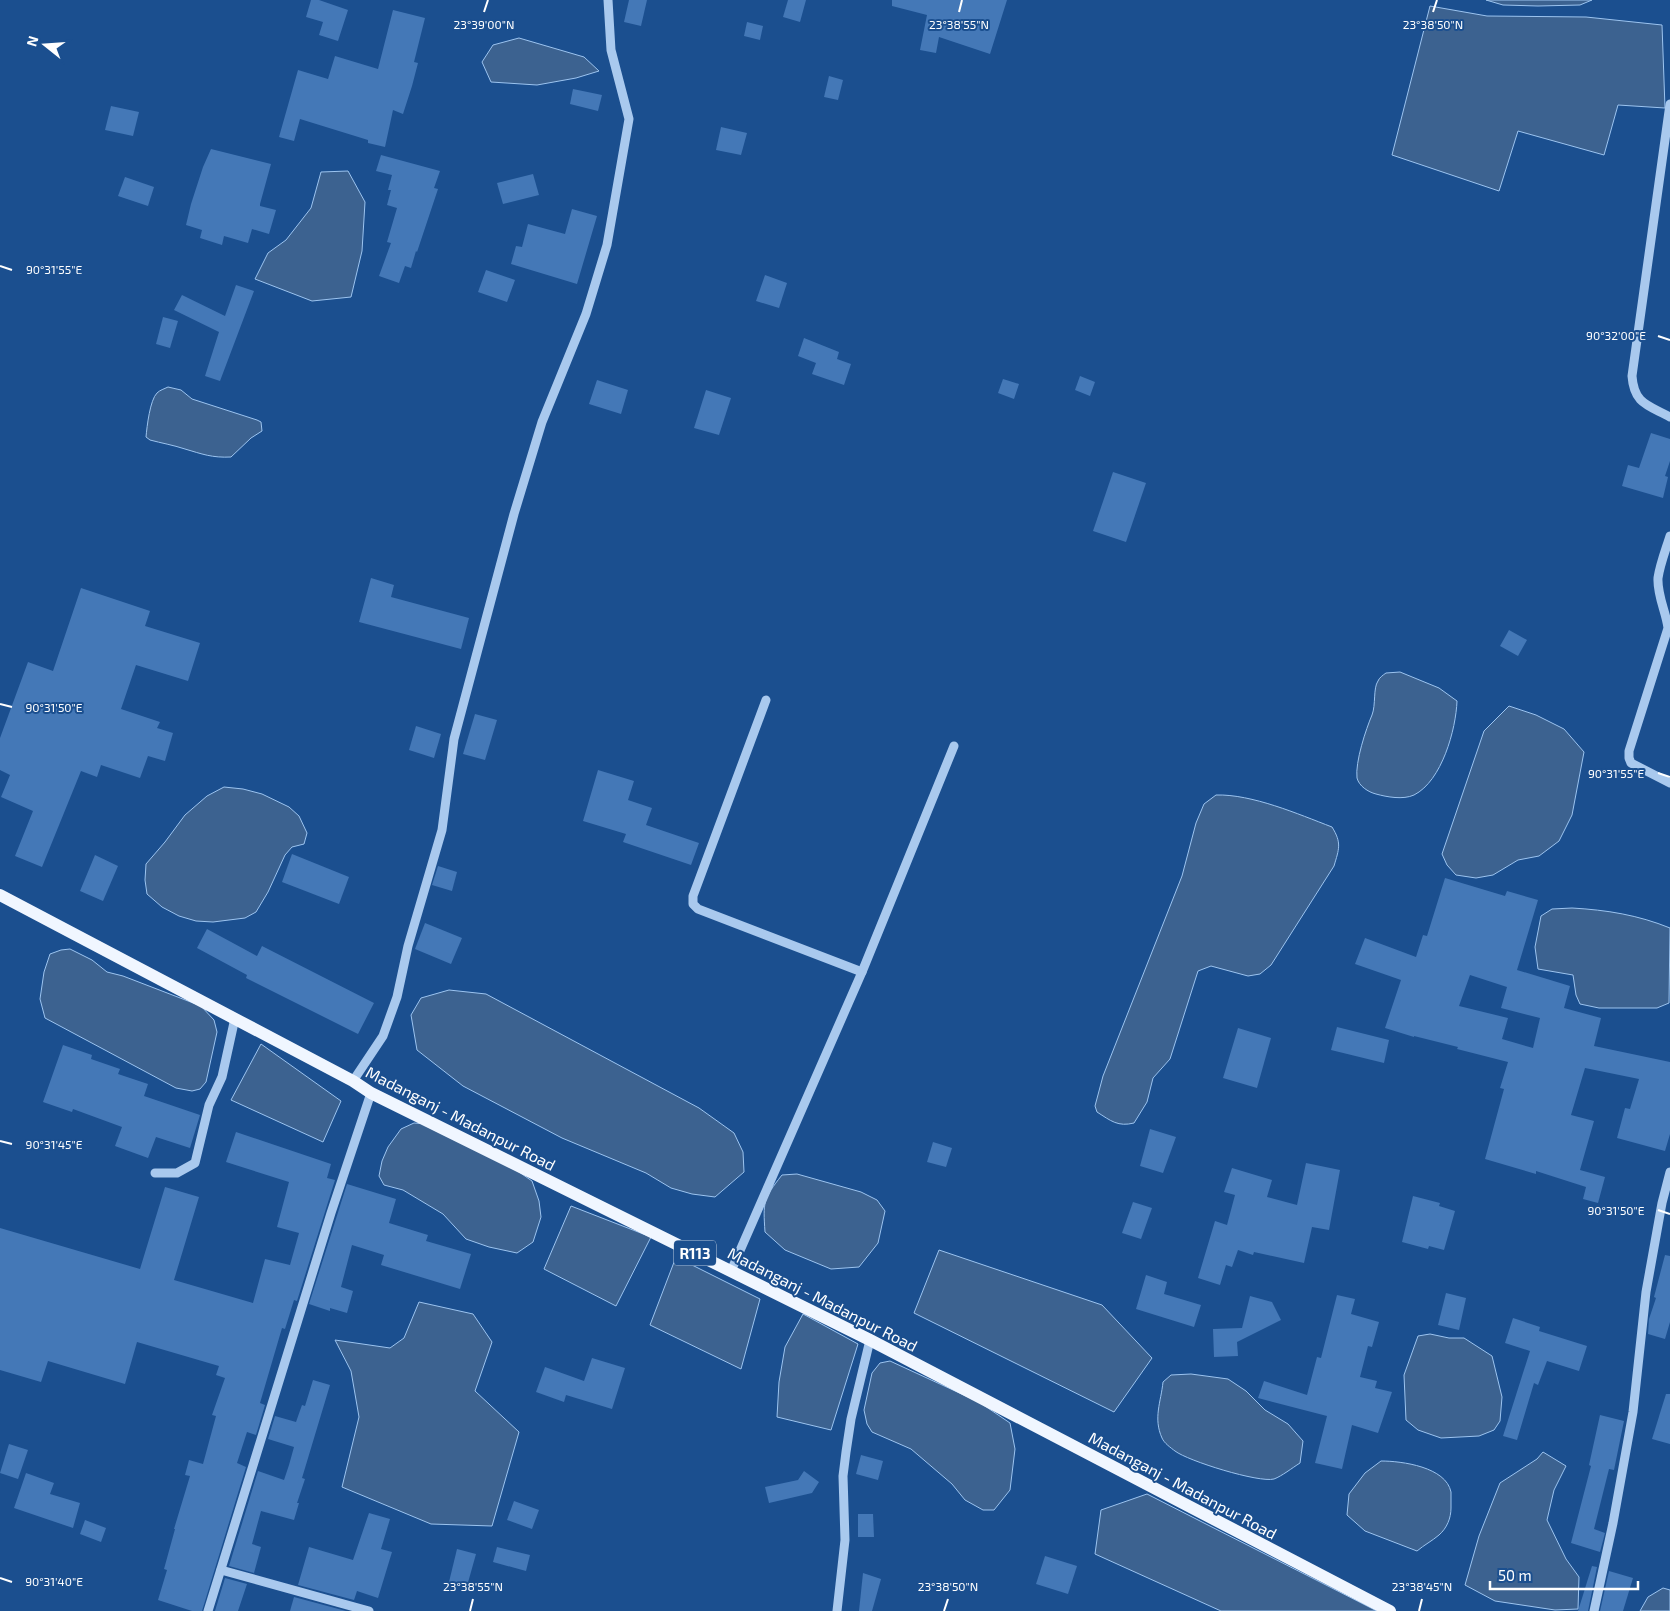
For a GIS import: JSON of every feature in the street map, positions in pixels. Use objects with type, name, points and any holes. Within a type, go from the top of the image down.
[{"type":"main road","name":"Madanganj - Madanpur Road","points":[[0,895],[235,1018],[353,1081],[371,1093],[870,1340],[1390,1611]]},
{"type":"street","points":[[353,1081],[383,1036],[397,998],[408,946],[442,830],[454,739],[514,514],[542,422],[586,314],[607,245],[629,119],[611,50],[608,0]]},
{"type":"street","points":[[1670,104],[1632,376],[1633,390],[1640,401],[1670,417]]},
{"type":"street","points":[[1670,536],[1658,578],[1668,628],[1629,751],[1631,763],[1670,782]]},
{"type":"street","points":[[766,700],[693,896],[693,904],[698,909],[862,972]]},
{"type":"street","points":[[731,1271],[862,972],[954,746]]},
{"type":"street","points":[[154,1173],[177,1173],[195,1163],[209,1105],[222,1077],[235,1018]]},
{"type":"street","points":[[208,1611],[331,1213],[371,1093]]},
{"type":"street","points":[[1594,1611],[1617,1505],[1633,1412],[1646,1292],[1662,1203],[1670,1172]]},
{"type":"street","points":[[837,1611],[845,1540],[843,1476],[851,1419],[870,1340]]},
{"type":"street","points":[[221,1570],[369,1611]]},
{"type":"water","points":[[1486,0],[1592,0],[1580,5],[1538,6],[1503,5]]},
{"type":"water","points":[[1430,6],[1487,16],[1586,17],[1662,25],[1665,108],[1618,105],[1604,155],[1518,131],[1499,191],[1392,155]]},
{"type":"water","points":[[519,38],[584,57],[599,71],[576,78],[537,85],[491,82],[482,62],[493,45]]},
{"type":"water","points":[[348,171],[365,202],[362,251],[351,297],[312,301],[255,279],[268,253],[286,240],[311,208],[321,172]]},
{"type":"water","points":[[168,387],[181,390],[192,399],[257,420],[261,422],[262,431],[251,438],[231,457],[207,455],[150,440],[146,437],[152,401],[157,393]]},
{"type":"water","points":[[1400,672],[1439,688],[1457,701],[1454,726],[1440,766],[1424,788],[1410,797],[1400,798],[1380,795],[1367,790],[1358,781],[1357,771],[1362,746],[1373,711],[1376,684],[1386,673]]},
{"type":"water","points":[[1509,706],[1536,715],[1564,729],[1584,752],[1572,815],[1559,841],[1539,856],[1518,860],[1493,875],[1476,878],[1456,875],[1447,865],[1442,854],[1484,731]]},
{"type":"water","points":[[224,787],[262,794],[289,807],[299,816],[307,833],[304,844],[292,847],[285,855],[268,892],[256,912],[245,918],[213,922],[196,921],[179,916],[162,907],[147,894],[145,880],[146,864],[185,815],[207,796]]},
{"type":"water","points":[[1216,795],[1260,801],[1332,827],[1338,842],[1336,860],[1271,965],[1260,974],[1248,976],[1211,966],[1198,971],[1170,1059],[1153,1078],[1147,1102],[1134,1123],[1119,1124],[1097,1112],[1095,1106],[1103,1076],[1182,876],[1196,823],[1204,804]]},
{"type":"water","points":[[1572,908],[1622,914],[1670,928],[1669,1003],[1657,1008],[1599,1008],[1580,1004],[1576,995],[1573,975],[1538,969],[1535,947],[1541,916],[1552,909]]},
{"type":"water","points":[[70,949],[92,960],[107,972],[123,976],[201,1006],[214,1020],[217,1032],[206,1082],[200,1089],[192,1091],[176,1088],[45,1018],[40,999],[44,972],[50,954]]},
{"type":"water","points":[[449,990],[486,994],[699,1108],[734,1133],[743,1152],[744,1172],[715,1197],[692,1194],[671,1188],[646,1173],[562,1138],[463,1086],[417,1050],[411,1015],[421,998]]},
{"type":"water","points":[[261,1044],[341,1101],[323,1142],[231,1100]]},
{"type":"water","points":[[414,1123],[427,1124],[496,1156],[532,1181],[539,1201],[541,1217],[533,1242],[517,1253],[489,1247],[466,1239],[443,1214],[403,1190],[384,1185],[379,1176],[382,1161],[388,1147],[401,1129]]},
{"type":"water","points":[[797,1174],[861,1192],[877,1200],[885,1211],[878,1243],[859,1267],[831,1269],[785,1250],[765,1232],[764,1207],[771,1190],[782,1175]]},
{"type":"water","points":[[571,1206],[651,1237],[616,1306],[544,1269]]},
{"type":"water","points":[[939,1250],[1102,1305],[1152,1358],[1114,1412],[914,1313]]},
{"type":"water","points":[[676,1257],[760,1299],[741,1369],[650,1325]]},
{"type":"water","points":[[419,1302],[473,1314],[492,1342],[475,1391],[519,1432],[492,1526],[431,1524],[342,1487],[359,1417],[351,1371],[335,1340],[390,1348],[404,1338]]},
{"type":"water","points":[[803,1314],[858,1344],[831,1430],[777,1417],[779,1382],[785,1347]]},
{"type":"water","points":[[1430,1334],[1449,1338],[1464,1338],[1492,1356],[1502,1397],[1500,1421],[1494,1430],[1479,1436],[1441,1438],[1418,1430],[1406,1420],[1404,1375],[1418,1336]]},
{"type":"water","points":[[890,1361],[979,1402],[1010,1423],[1015,1449],[1010,1490],[994,1510],[983,1510],[965,1500],[952,1484],[911,1449],[872,1432],[867,1424],[864,1410],[872,1373],[880,1363]]},
{"type":"water","points":[[1191,1374],[1228,1379],[1246,1391],[1265,1410],[1288,1424],[1303,1441],[1300,1463],[1274,1479],[1254,1478],[1194,1460],[1170,1447],[1164,1442],[1158,1424],[1158,1410],[1163,1382],[1171,1375]]},
{"type":"water","points":[[1543,1452],[1566,1466],[1554,1490],[1547,1520],[1566,1559],[1579,1577],[1578,1609],[1555,1610],[1495,1601],[1465,1585],[1479,1536],[1500,1483],[1537,1459]]},
{"type":"water","points":[[1381,1461],[1411,1464],[1432,1471],[1447,1483],[1451,1492],[1451,1512],[1446,1526],[1439,1535],[1417,1551],[1365,1531],[1347,1515],[1349,1494],[1365,1473]]},
{"type":"water","points":[[1147,1494],[1377,1611],[1221,1611],[1095,1554],[1101,1510]]},
{"type":"water","points":[[1663,1588],[1670,1590],[1670,1611],[1640,1611],[1648,1597]]},
{"type":"building","points":[[311,0],[319,0],[348,10],[338,41],[319,35],[323,22],[306,17]]},
{"type":"building","points":[[629,0],[647,0],[641,26],[624,22]]},
{"type":"building","points":[[788,0],[806,0],[800,22],[783,17]]},
{"type":"building","points":[[892,0],[1007,0],[990,54],[939,37],[936,53],[920,50],[927,15],[892,6]]},
{"type":"building","points":[[393,10],[425,18],[414,62],[418,63],[412,86],[403,114],[393,110],[385,147],[368,143],[368,140],[300,119],[294,141],[279,137],[298,70],[328,79],[335,56],[378,69]]},
{"type":"building","points":[[747,22],[763,26],[760,40],[744,36]]},
{"type":"building","points":[[829,76],[843,80],[838,100],[824,97]]},
{"type":"building","points":[[573,89],[602,95],[598,111],[570,104]]},
{"type":"building","points":[[111,106],[139,112],[133,136],[105,130]]},
{"type":"building","points":[[721,127],[747,133],[741,155],[716,150]]},
{"type":"building","points":[[211,149],[271,164],[260,204],[260,206],[276,210],[269,234],[252,229],[248,243],[224,236],[222,245],[200,238],[202,230],[186,225],[203,167]]},
{"type":"building","points":[[381,155],[440,171],[434,188],[438,189],[417,252],[411,268],[405,266],[399,283],[379,276],[391,243],[387,242],[397,208],[387,205],[392,175],[376,171]]},
{"type":"building","points":[[533,174],[539,195],[503,204],[497,183]]},
{"type":"building","points":[[125,177],[154,187],[148,206],[118,196]]},
{"type":"building","points":[[572,209],[597,216],[577,284],[511,264],[516,246],[522,247],[528,224],[565,234]]},
{"type":"building","points":[[486,270],[515,280],[507,302],[478,292]]},
{"type":"building","points":[[765,275],[787,283],[779,308],[756,301]]},
{"type":"building","points":[[236,285],[254,291],[220,381],[205,376],[219,332],[174,310],[182,295],[225,316]]},
{"type":"building","points":[[163,317],[178,321],[170,348],[156,344]]},
{"type":"building","points":[[804,338],[839,352],[837,359],[851,364],[844,385],[812,374],[816,363],[798,356]]},
{"type":"building","points":[[1080,376],[1095,382],[1090,396],[1075,390]]},
{"type":"building","points":[[1003,379],[1019,384],[1014,399],[998,393]]},
{"type":"building","points":[[597,380],[628,390],[621,414],[589,404]]},
{"type":"building","points":[[706,390],[731,398],[719,435],[694,428]]},
{"type":"building","points":[[1651,433],[1670,439],[1670,461],[1665,476],[1668,477],[1663,498],[1622,486],[1628,465],[1639,468]]},
{"type":"building","points":[[1113,472],[1146,483],[1126,542],[1093,531]]},
{"type":"building","points":[[371,578],[394,585],[391,597],[469,618],[461,649],[359,622]]},
{"type":"building","points":[[81,588],[150,611],[145,626],[200,643],[188,681],[136,665],[121,709],[160,722],[157,728],[173,733],[165,761],[148,756],[140,778],[101,765],[97,777],[81,771],[42,867],[15,856],[33,811],[1,797],[10,775],[0,770],[0,738],[28,662],[53,671]]},
{"type":"building","points":[[1509,630],[1527,640],[1518,656],[1500,646]]},
{"type":"building","points":[[475,714],[497,720],[485,760],[463,754]]},
{"type":"building","points":[[416,726],[441,734],[434,758],[409,750]]},
{"type":"building","points":[[598,770],[634,781],[628,800],[652,808],[646,825],[699,843],[691,865],[623,842],[626,834],[583,821]]},
{"type":"building","points":[[292,854],[349,877],[339,904],[282,882]]},
{"type":"building","points":[[95,855],[118,866],[103,901],[80,891]]},
{"type":"building","points":[[438,866],[457,872],[452,891],[432,885]]},
{"type":"building","points":[[1445,878],[1505,896],[1507,891],[1538,900],[1517,970],[1570,986],[1564,1008],[1601,1018],[1594,1046],[1670,1062],[1670,1134],[1665,1151],[1617,1138],[1625,1108],[1630,1109],[1639,1079],[1585,1068],[1571,1115],[1594,1121],[1580,1170],[1605,1177],[1598,1203],[1583,1199],[1586,1187],[1536,1171],[1536,1174],[1485,1159],[1504,1089],[1500,1088],[1508,1062],[1385,1028],[1401,980],[1355,964],[1365,938],[1416,957],[1423,935],[1427,936]],"holes":[[[1470,975],[1507,987],[1501,1008],[1540,1018],[1533,1048],[1502,1039],[1508,1018],[1459,1006]]]},
{"type":"building","points":[[425,923],[462,938],[451,964],[415,949]]},
{"type":"building","points":[[207,929],[257,956],[262,946],[374,1003],[358,1034],[246,978],[247,975],[197,948]]},
{"type":"building","points":[[1337,1027],[1389,1040],[1384,1063],[1331,1050]]},
{"type":"building","points":[[1238,1028],[1271,1038],[1257,1088],[1223,1078]]},
{"type":"building","points":[[63,1045],[92,1055],[91,1059],[120,1069],[118,1074],[148,1084],[144,1096],[200,1115],[190,1148],[156,1137],[148,1158],[115,1146],[122,1127],[73,1109],[72,1112],[43,1102]]},
{"type":"building","points":[[1150,1129],[1176,1137],[1163,1173],[1140,1166]]},
{"type":"building","points":[[236,1132],[331,1164],[327,1178],[335,1180],[297,1301],[294,1300],[285,1329],[282,1328],[260,1403],[265,1405],[256,1435],[247,1432],[237,1463],[246,1467],[202,1611],[192,1611],[158,1600],[167,1570],[164,1569],[174,1529],[190,1476],[185,1475],[189,1460],[203,1464],[216,1416],[212,1415],[225,1378],[216,1375],[219,1366],[137,1342],[125,1384],[48,1361],[41,1382],[0,1370],[0,1228],[140,1269],[165,1187],[199,1197],[174,1280],[253,1303],[265,1259],[290,1265],[299,1233],[277,1227],[289,1182],[226,1162]]},
{"type":"building","points":[[933,1142],[952,1148],[946,1167],[927,1162]]},
{"type":"building","points":[[1306,1163],[1340,1170],[1329,1230],[1312,1227],[1304,1263],[1254,1252],[1253,1255],[1238,1250],[1232,1267],[1226,1265],[1220,1285],[1198,1278],[1215,1221],[1227,1225],[1235,1195],[1224,1192],[1232,1168],[1272,1180],[1267,1197],[1297,1205]]},
{"type":"building","points":[[347,1184],[396,1199],[389,1223],[428,1235],[426,1241],[471,1254],[460,1289],[381,1265],[384,1255],[352,1245],[341,1287],[353,1291],[347,1313],[330,1308],[330,1311],[309,1304]]},
{"type":"building","points":[[1413,1196],[1440,1203],[1439,1206],[1455,1211],[1444,1250],[1429,1246],[1428,1249],[1402,1242]]},
{"type":"building","points":[[1133,1202],[1152,1208],[1141,1239],[1122,1233]]},
{"type":"building","points":[[1665,1255],[1670,1256],[1670,1322],[1665,1339],[1648,1334],[1649,1319],[1656,1298],[1654,1297]]},
{"type":"building","points":[[1146,1275],[1167,1282],[1164,1294],[1201,1305],[1194,1327],[1136,1309]]},
{"type":"building","points":[[1446,1293],[1466,1298],[1459,1330],[1438,1325]]},
{"type":"building","points":[[1337,1295],[1355,1299],[1351,1314],[1379,1322],[1372,1347],[1368,1346],[1360,1377],[1377,1381],[1375,1388],[1392,1392],[1378,1433],[1352,1425],[1342,1469],[1315,1463],[1327,1416],[1258,1398],[1264,1381],[1307,1395],[1317,1357],[1321,1358]]},
{"type":"building","points":[[1250,1296],[1272,1302],[1281,1320],[1237,1342],[1238,1356],[1214,1357],[1213,1329],[1242,1328]]},
{"type":"building","points":[[1513,1318],[1540,1327],[1539,1331],[1587,1346],[1579,1371],[1547,1361],[1538,1385],[1534,1383],[1517,1440],[1503,1436],[1530,1351],[1505,1343]]},
{"type":"building","points":[[592,1358],[625,1368],[612,1409],[566,1395],[564,1402],[536,1392],[545,1367],[584,1381]]},
{"type":"building","points":[[313,1380],[330,1385],[302,1478],[305,1479],[297,1503],[299,1503],[294,1520],[261,1511],[252,1544],[261,1547],[254,1573],[229,1566],[258,1471],[284,1480],[289,1465],[294,1447],[268,1439],[275,1416],[296,1422],[302,1405],[305,1406]]},
{"type":"building","points":[[1666,1394],[1670,1394],[1670,1444],[1652,1439]]},
{"type":"building","points":[[1600,1415],[1624,1421],[1614,1470],[1609,1469],[1594,1529],[1605,1533],[1600,1552],[1571,1543],[1591,1466],[1589,1465]]},
{"type":"building","points":[[9,1444],[28,1450],[18,1479],[0,1473]]},
{"type":"building","points":[[861,1455],[883,1461],[878,1480],[856,1474]]},
{"type":"building","points":[[804,1471],[819,1482],[812,1493],[769,1503],[765,1487],[798,1480]]},
{"type":"building","points":[[26,1473],[54,1483],[50,1494],[80,1503],[73,1528],[14,1508]]},
{"type":"building","points":[[514,1501],[539,1510],[532,1529],[507,1520]]},
{"type":"building","points":[[369,1513],[390,1519],[381,1549],[392,1552],[378,1598],[357,1591],[354,1600],[298,1585],[309,1547],[353,1560]]},
{"type":"building","points":[[858,1514],[873,1514],[874,1537],[858,1537]]},
{"type":"building","points":[[85,1520],[106,1528],[101,1542],[80,1534]]},
{"type":"building","points":[[497,1547],[530,1555],[526,1571],[493,1562]]},
{"type":"building","points":[[457,1549],[476,1554],[467,1586],[449,1582]]},
{"type":"building","points":[[1045,1556],[1077,1566],[1068,1594],[1036,1584]]},
{"type":"building","points":[[1592,1566],[1597,1567],[1588,1611],[1578,1611]]},
{"type":"building","points":[[1609,1571],[1633,1578],[1623,1611],[1600,1611]]},
{"type":"building","points":[[863,1573],[881,1579],[872,1611],[859,1611]]},
{"type":"building","points":[[225,1578],[247,1584],[238,1611],[215,1611]]},
{"type":"building","points":[[294,1597],[346,1611],[290,1611]]}]
